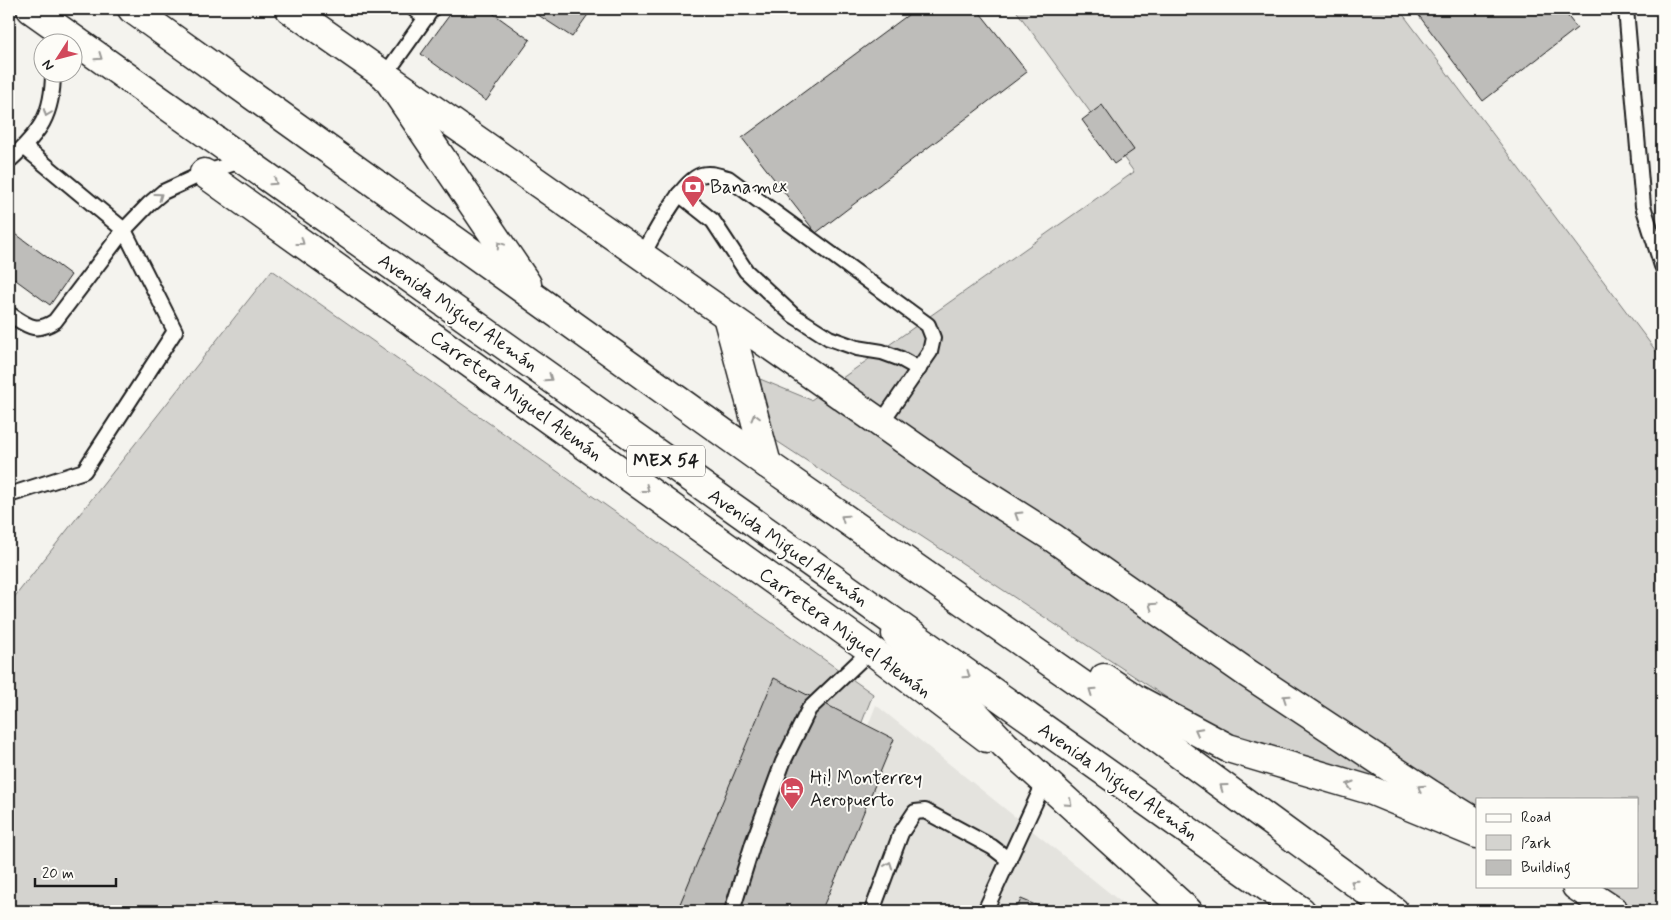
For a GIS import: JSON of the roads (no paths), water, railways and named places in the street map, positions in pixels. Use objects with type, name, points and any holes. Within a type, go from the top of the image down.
[{"type":"main road","name":"MEX 54","points":[[132,9],[767,464],[1127,716],[1394,911]]},
{"type":"main road","points":[[290,9],[956,476],[1052,536],[1248,673],[1476,822]]},
{"type":"main road","name":"Avenida Miguel Alemán","points":[[36,12],[1301,911]]},
{"type":"main road","points":[[384,75],[537,300]]},
{"type":"main road","name":"Carretera Miguel Alemán","points":[[204,172],[871,650],[1045,781]]},
{"type":"main road","points":[[727,316],[767,464]]},
{"type":"main road","points":[[870,537],[1049,642],[1134,698],[1228,748],[1370,790],[1476,834]]},
{"type":"main road","points":[[859,598],[928,664],[1005,745],[1178,908]]},
{"type":"main road","points":[[1579,888],[1614,911]]},
{"type":"lane","points":[[384,75],[429,13],[414,9]]},
{"type":"lane","points":[[1626,9],[1643,206],[1662,266]]},
{"type":"lane","points":[[36,12],[46,21],[49,32]]},
{"type":"lane","points":[[9,161],[24,147],[45,119],[50,107],[52,82]]},
{"type":"lane","points":[[9,495],[84,471],[175,331],[124,230],[24,147]]},
{"type":"lane","points":[[9,314],[31,328],[45,327],[55,321],[124,230],[163,192],[204,172],[244,160]]},
{"type":"lane","points":[[642,256],[679,194],[690,182],[700,175],[711,174],[728,178],[928,325],[933,338],[930,352],[881,423]]},
{"type":"lane","points":[[679,194],[713,221],[746,271],[793,315],[829,338],[843,344],[882,352],[901,359],[919,369]]},
{"type":"lane","points":[[732,911],[753,843],[783,762],[809,709],[871,650]]},
{"type":"lane","points":[[985,911],[1045,781]]},
{"type":"lane","points":[[872,911],[901,832],[915,812],[925,811],[992,847],[1009,860]]},
{"type":"place","name":"Banamex","points":[[693,208]]},
{"type":"place","name":"Hi! Monterrey Aeropuerto","points":[[792,810]]}]
